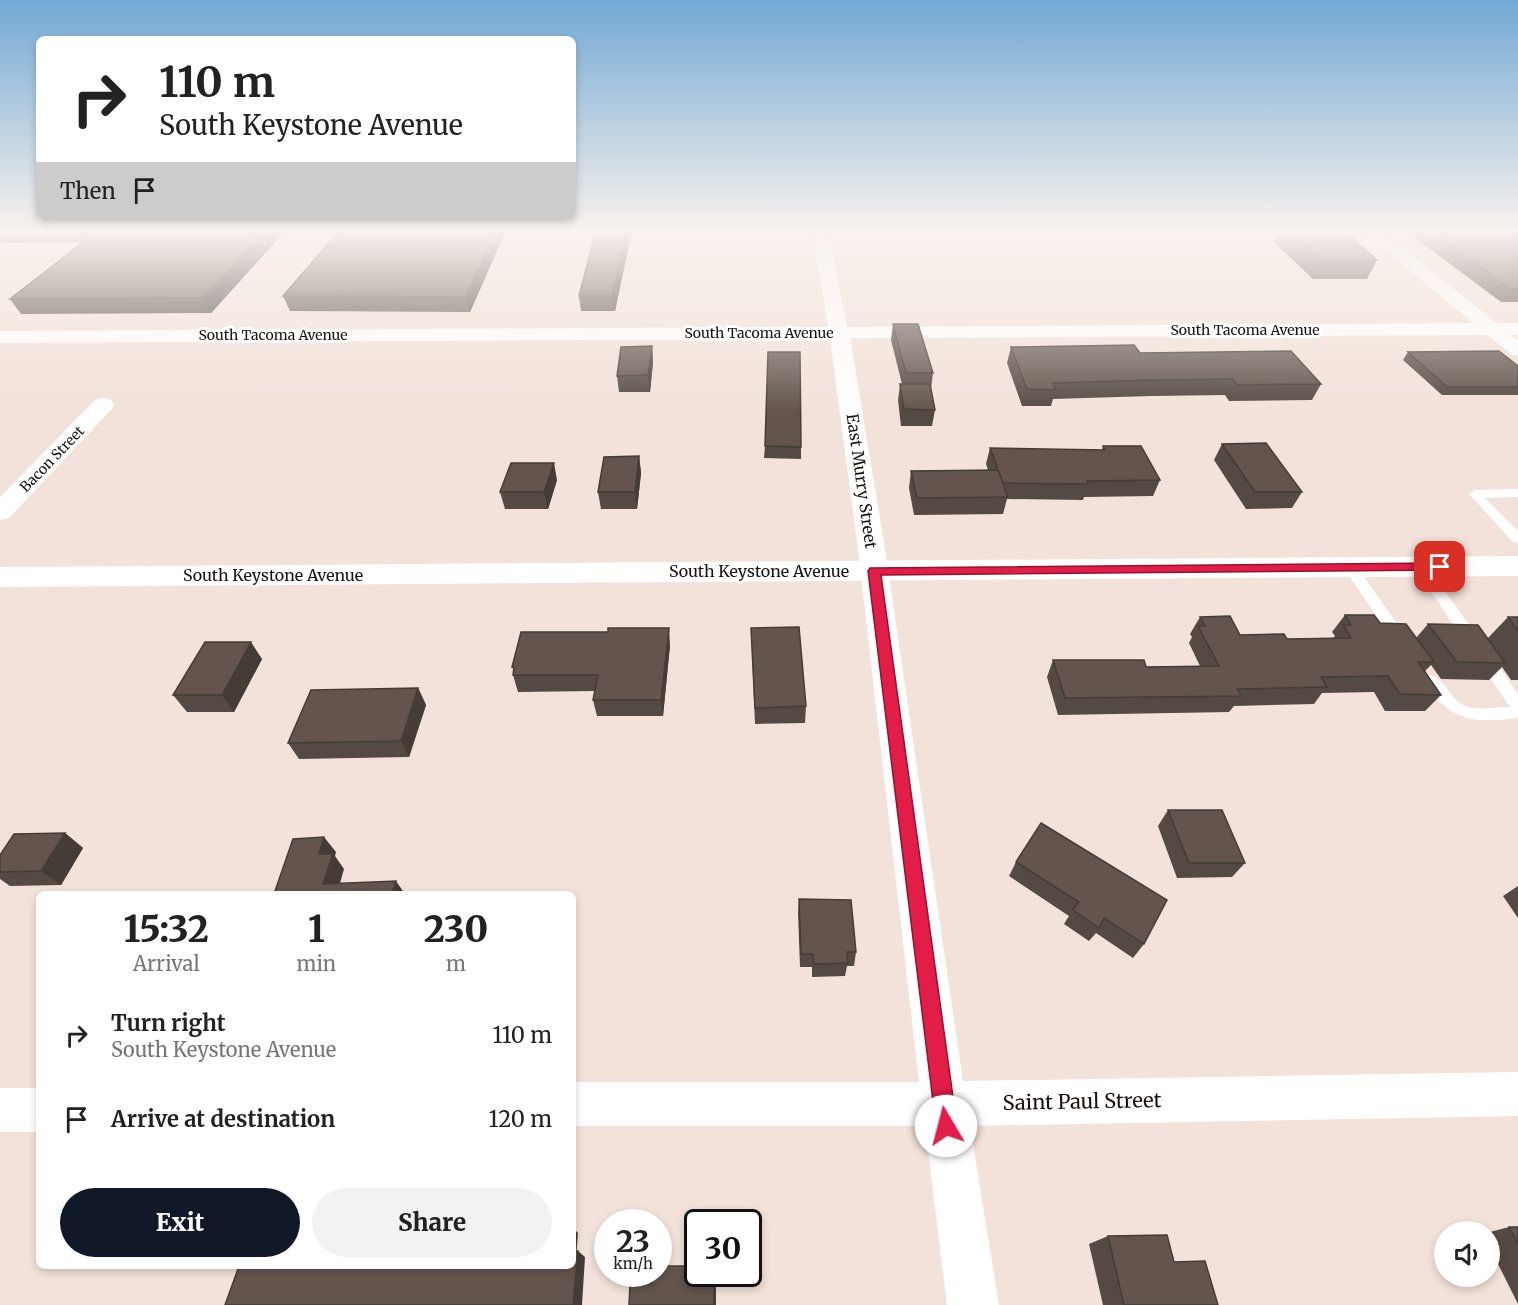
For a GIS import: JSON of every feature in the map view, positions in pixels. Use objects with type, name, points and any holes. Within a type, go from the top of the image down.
[{"type":"main road","name":"South Keystone Avenue","points":[[0,577],[1518,566]]},
{"type":"street","name":"East Murry Street","points":[[832,291],[840,332],[874,571],[943,1104],[974,1305]]},
{"type":"street","points":[[1445,291],[1518,350]]},
{"type":"street","name":"South Tacoma Avenue","points":[[0,337],[1518,328]]},
{"type":"street","name":"Bacon Street","points":[[0,512],[103,405]]},
{"type":"street","name":"Saint Paul Street","points":[[576,1104],[943,1104],[1518,1094]]},
{"type":"street","points":[[0,1110],[36,1110]]},
{"type":"lane","points":[[1518,493],[1475,494],[1518,539]]},
{"type":"lane","points":[[1350,567],[1410,652]]},
{"type":"lane","points":[[1421,567],[1518,706]]},
{"type":"lane","points":[[1424,672],[1444,701],[1462,713],[1518,711]]},
{"type":"building","points":[[20,291],[210,291],[203,298],[10,299]]},
{"type":"building","points":[[287,291],[469,291],[466,297],[283,296]]},
{"type":"building","points":[[580,291],[613,291],[612,296],[579,296]]},
{"type":"building","points":[[893,324],[918,324],[933,373],[906,373]]},
{"type":"building","points":[[1134,345],[1140,353],[1291,351],[1321,384],[1237,385],[1233,379],[1157,380],[1053,383],[1056,390],[1027,389],[1011,347]]},
{"type":"building","points":[[652,346],[648,375],[617,376],[621,347]]},
{"type":"building","points":[[1499,351],[1518,366],[1518,387],[1447,387],[1408,352]]},
{"type":"building","points":[[768,352],[800,352],[801,447],[765,446]]},
{"type":"building","points":[[900,384],[930,384],[935,410],[904,409]]},
{"type":"building","points":[[1266,443],[1302,492],[1255,492],[1222,444]]},
{"type":"building","points":[[1103,446],[1141,446],[1160,480],[1087,481],[1088,484],[1003,483],[990,448],[1105,450]]},
{"type":"building","points":[[639,456],[635,492],[598,492],[604,457]]},
{"type":"building","points":[[511,463],[554,463],[544,492],[500,492]]},
{"type":"building","points":[[998,470],[1008,497],[917,498],[911,471]]},
{"type":"building","points":[[1345,615],[1374,615],[1380,623],[1406,624],[1434,662],[1418,662],[1441,695],[1400,694],[1388,676],[1321,677],[1327,687],[1237,689],[1241,696],[1065,698],[1053,660],[1144,660],[1146,667],[1219,666],[1198,626],[1205,626],[1200,617],[1230,616],[1240,635],[1284,634],[1287,639],[1351,638],[1343,625],[1351,625]]},
{"type":"building","points":[[1508,617],[1518,617],[1518,631]]},
{"type":"building","points":[[1428,624],[1478,625],[1505,663],[1457,662]]},
{"type":"building","points":[[799,627],[806,706],[755,708],[751,628]]},
{"type":"building","points":[[608,628],[669,628],[661,700],[593,700],[598,675],[513,675],[514,667],[512,667],[521,632],[608,632]]},
{"type":"building","points":[[205,642],[251,642],[222,695],[173,695]]},
{"type":"building","points":[[418,688],[401,741],[288,743],[311,690]]},
{"type":"building","points":[[1168,810],[1222,810],[1245,863],[1189,863]]},
{"type":"building","points":[[1041,823],[1167,900],[1144,944],[1104,918],[1099,928],[1073,910],[1079,902],[1016,862]]},
{"type":"building","points":[[65,833],[41,871],[0,872],[0,855],[14,834]]},
{"type":"building","points":[[324,837],[319,854],[333,854],[323,884],[396,881],[393,891],[275,891],[293,839]]},
{"type":"building","points":[[799,899],[851,900],[856,952],[847,952],[848,963],[814,964],[813,954],[801,954]]},
{"type":"building","points":[[1509,1227],[1518,1227],[1518,1244]]},
{"type":"building","points":[[1167,1235],[1174,1262],[1205,1261],[1218,1305],[1124,1305],[1108,1236]]},
{"type":"building","points":[[576,1251],[578,1251],[573,1305],[225,1305],[238,1269],[576,1269]]},
{"type":"building","points":[[672,1266],[684,1266],[684,1287],[714,1287],[714,1305],[629,1305],[630,1287],[672,1287]]},
{"type":"route","points":[[946,1126],[874,571],[1440,567]]}]
